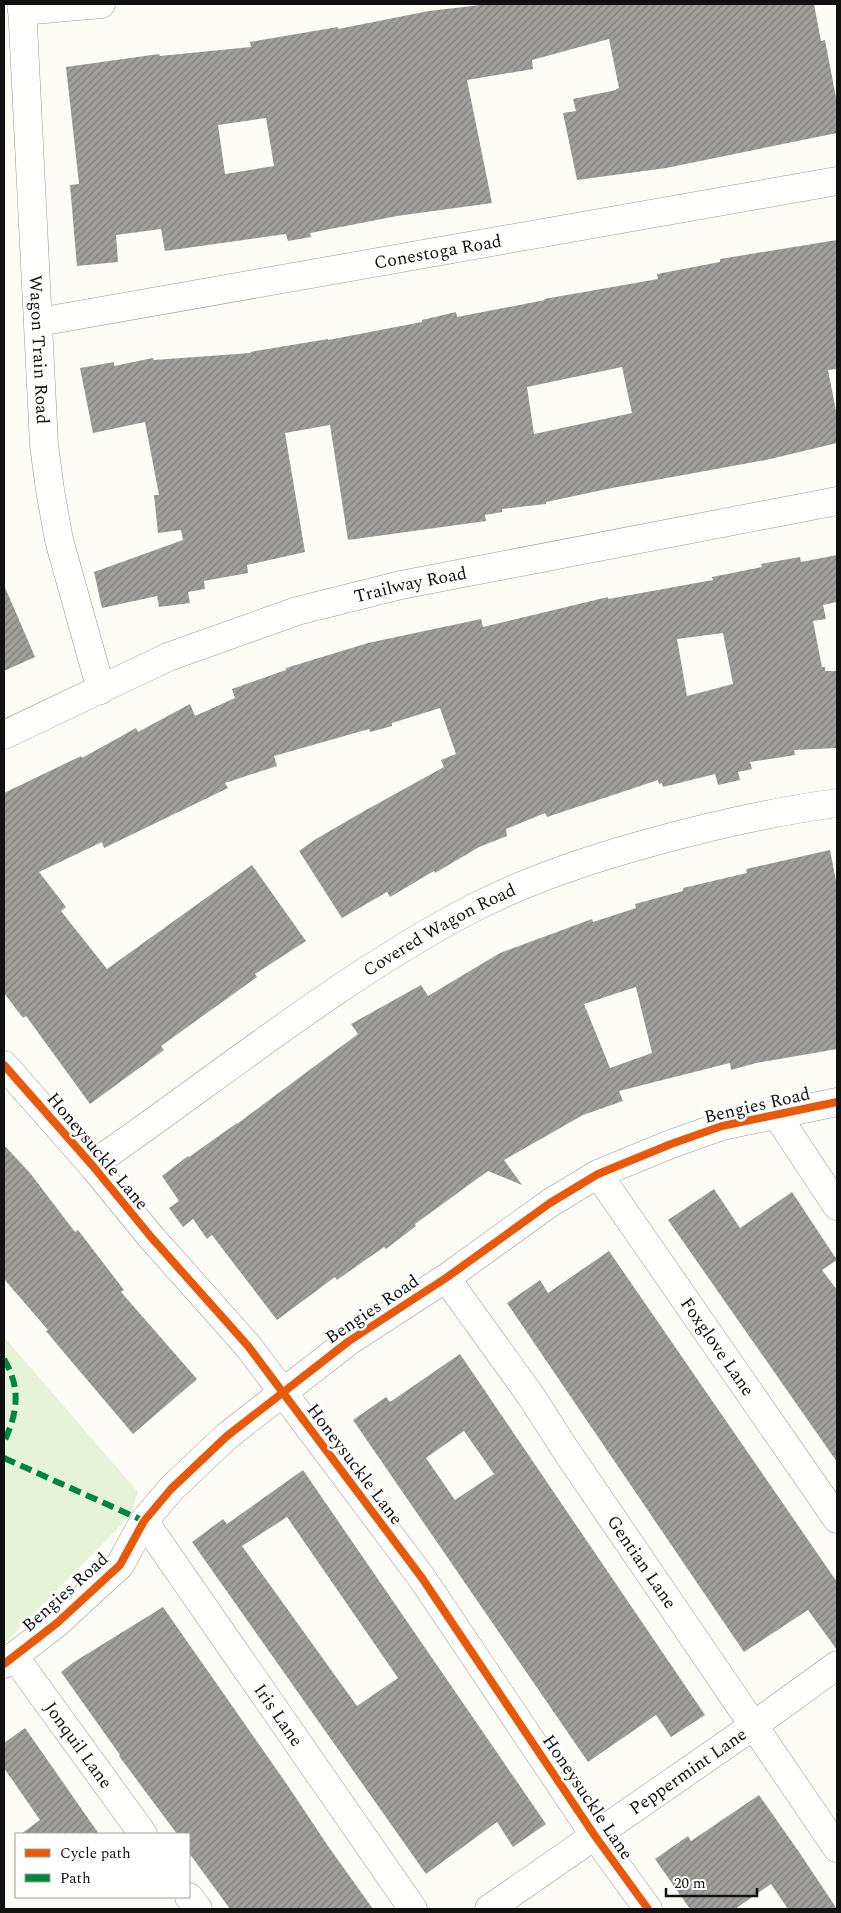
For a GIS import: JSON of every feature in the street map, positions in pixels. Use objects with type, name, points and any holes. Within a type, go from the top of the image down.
[{"type":"street","points":[[22,7],[101,4]]},
{"type":"street","name":"Wagon Train Road","points":[[22,7],[44,445],[59,540],[101,690]]},
{"type":"street","name":"Conestoga Road","points":[[39,322],[837,181]]},
{"type":"street","name":"Trailway Road","points":[[4,734],[168,657],[242,630],[337,600],[401,585],[837,501]]},
{"type":"street","name":"Covered Wagon Road","points":[[92,1165],[352,982],[421,937],[475,907],[517,888],[619,851],[748,818],[837,803]]},
{"type":"street","name":"Honeysuckle Lane","points":[[4,1064],[92,1165],[164,1252],[248,1346],[422,1578],[595,1836],[648,1909]]},
{"type":"street","name":"Bengies Road","points":[[9,1660],[57,1623],[120,1565],[144,1521],[171,1489],[220,1443],[349,1341],[446,1278],[550,1203],[598,1174],[722,1126],[837,1102]]},
{"type":"street","points":[[776,1114],[837,1206]]},
{"type":"street","name":"Foxglove Lane","points":[[598,1174],[837,1519]]},
{"type":"street","name":"Gentian Lane","points":[[446,1278],[531,1396],[565,1449],[837,1848]]},
{"type":"street","name":"Iris Lane","points":[[144,1521],[413,1909]]},
{"type":"street","name":"Jonquil Lane","points":[[9,1660],[142,1833]]},
{"type":"street","name":"Peppermint Lane","points":[[490,1909],[753,1726],[837,1665]]},
{"type":"street","points":[[190,1898],[198,1909]]},
{"type":"green space","points":[[4,1337],[138,1492],[130,1516],[4,1644]]},
{"type":"building","points":[[489,4],[814,4],[821,41],[825,40],[837,103],[837,133],[666,168],[577,180],[563,113],[576,111],[573,99],[619,88],[609,39],[532,60],[533,69],[467,80],[492,203],[397,216],[310,233],[311,237],[288,241],[286,234],[165,251],[161,229],[116,235],[118,262],[77,266],[70,185],[79,184],[66,67],[159,54],[160,56],[251,47],[250,42],[338,27],[338,29],[429,11]],"holes":[[[266,118],[274,166],[225,174],[218,125]]]},
{"type":"building","points":[[837,240],[837,369],[828,370],[837,416],[837,443],[766,460],[612,488],[546,502],[546,504],[502,509],[502,512],[485,515],[486,521],[348,540],[330,425],[285,433],[305,552],[247,565],[248,573],[204,581],[205,589],[188,592],[190,603],[159,607],[157,596],[102,608],[94,572],[183,540],[181,530],[158,533],[154,495],[159,495],[145,422],[93,433],[80,368],[114,362],[114,366],[153,358],[154,360],[251,353],[328,340],[422,322],[422,320],[456,312],[457,317],[544,299],[658,279],[657,274],[720,262],[720,259]],"holes":[[[622,367],[632,413],[534,434],[527,387]]]},
{"type":"building","points":[[837,555],[837,602],[823,605],[826,619],[813,621],[822,667],[825,667],[825,671],[837,671],[837,748],[794,750],[795,755],[750,762],[752,769],[738,772],[740,780],[718,785],[715,774],[663,787],[662,783],[659,784],[658,780],[547,817],[545,813],[506,829],[507,836],[479,847],[390,897],[387,892],[342,918],[299,851],[366,810],[444,767],[441,760],[456,754],[440,708],[392,723],[392,726],[370,732],[369,729],[274,756],[277,766],[225,783],[228,788],[104,848],[102,842],[39,872],[66,907],[61,911],[107,969],[252,865],[306,941],[255,974],[257,977],[161,1046],[164,1050],[90,1104],[26,1016],[23,1018],[4,993],[4,793],[81,756],[82,758],[136,728],[138,732],[190,704],[195,716],[235,698],[232,689],[286,670],[286,668],[368,643],[481,619],[483,627],[608,597],[608,599],[713,580],[712,577],[762,567],[761,564],[800,557],[801,562]],"holes":[[[723,633],[733,684],[687,696],[677,639]]]},
{"type":"building","points":[[4,585],[35,657],[4,671]]},
{"type":"building","points":[[830,850],[837,886],[837,1049],[756,1063],[731,1070],[730,1063],[619,1091],[623,1101],[583,1115],[504,1160],[522,1185],[488,1171],[415,1224],[416,1226],[386,1249],[384,1247],[337,1280],[335,1277],[277,1320],[212,1235],[207,1239],[193,1219],[183,1227],[169,1208],[179,1201],[162,1176],[188,1156],[237,1124],[358,1034],[351,1024],[421,985],[428,996],[500,953],[592,919],[593,922],[636,908],[635,904],[683,891],[683,888],[747,873],[746,869]],"holes":[[[636,987],[652,1053],[610,1068],[584,1004]]]},
{"type":"building","points":[[4,1145],[30,1173],[75,1232],[78,1230],[124,1290],[121,1292],[197,1379],[133,1434],[4,1279]]},
{"type":"building","points":[[714,1189],[740,1228],[792,1192],[837,1260],[822,1270],[837,1290],[837,1462],[668,1220]]},
{"type":"building","points":[[609,1251],[837,1582],[837,1650],[808,1610],[744,1652],[507,1303],[540,1280],[548,1293]]},
{"type":"building","points":[[460,1354],[705,1715],[671,1737],[656,1715],[588,1762],[353,1420],[386,1397],[390,1402]],"holes":[[[464,1431],[494,1474],[455,1500],[426,1458]]]},
{"type":"building","points":[[303,1470],[546,1824],[513,1847],[497,1822],[426,1874],[192,1542],[223,1519],[227,1524]],"holes":[[[287,1517],[398,1678],[357,1706],[242,1546]]]},
{"type":"building","points":[[163,1607],[373,1909],[230,1909],[190,1854],[190,1833],[176,1833],[119,1756],[61,1672]]},
{"type":"building","points":[[25,1728],[98,1833],[22,1833],[40,1820],[4,1768],[4,1743]]},
{"type":"building","points":[[759,1795],[837,1909],[788,1909],[771,1884],[735,1909],[690,1909],[655,1859],[688,1836],[691,1841]]},
{"type":"marked path","points":[[4,1359],[13,1380],[16,1400],[15,1410],[4,1442]]},
{"type":"marked path","points":[[4,1458],[144,1521]]},
{"type":"cycle path","points":[[4,1065],[92,1165],[151,1237],[248,1346],[422,1578],[595,1836],[648,1909]]},
{"type":"cycle path","points":[[4,1664],[57,1623],[120,1565],[144,1521],[171,1489],[227,1436],[349,1341],[446,1278],[550,1203],[598,1174],[671,1144],[722,1126],[837,1102]]}]
